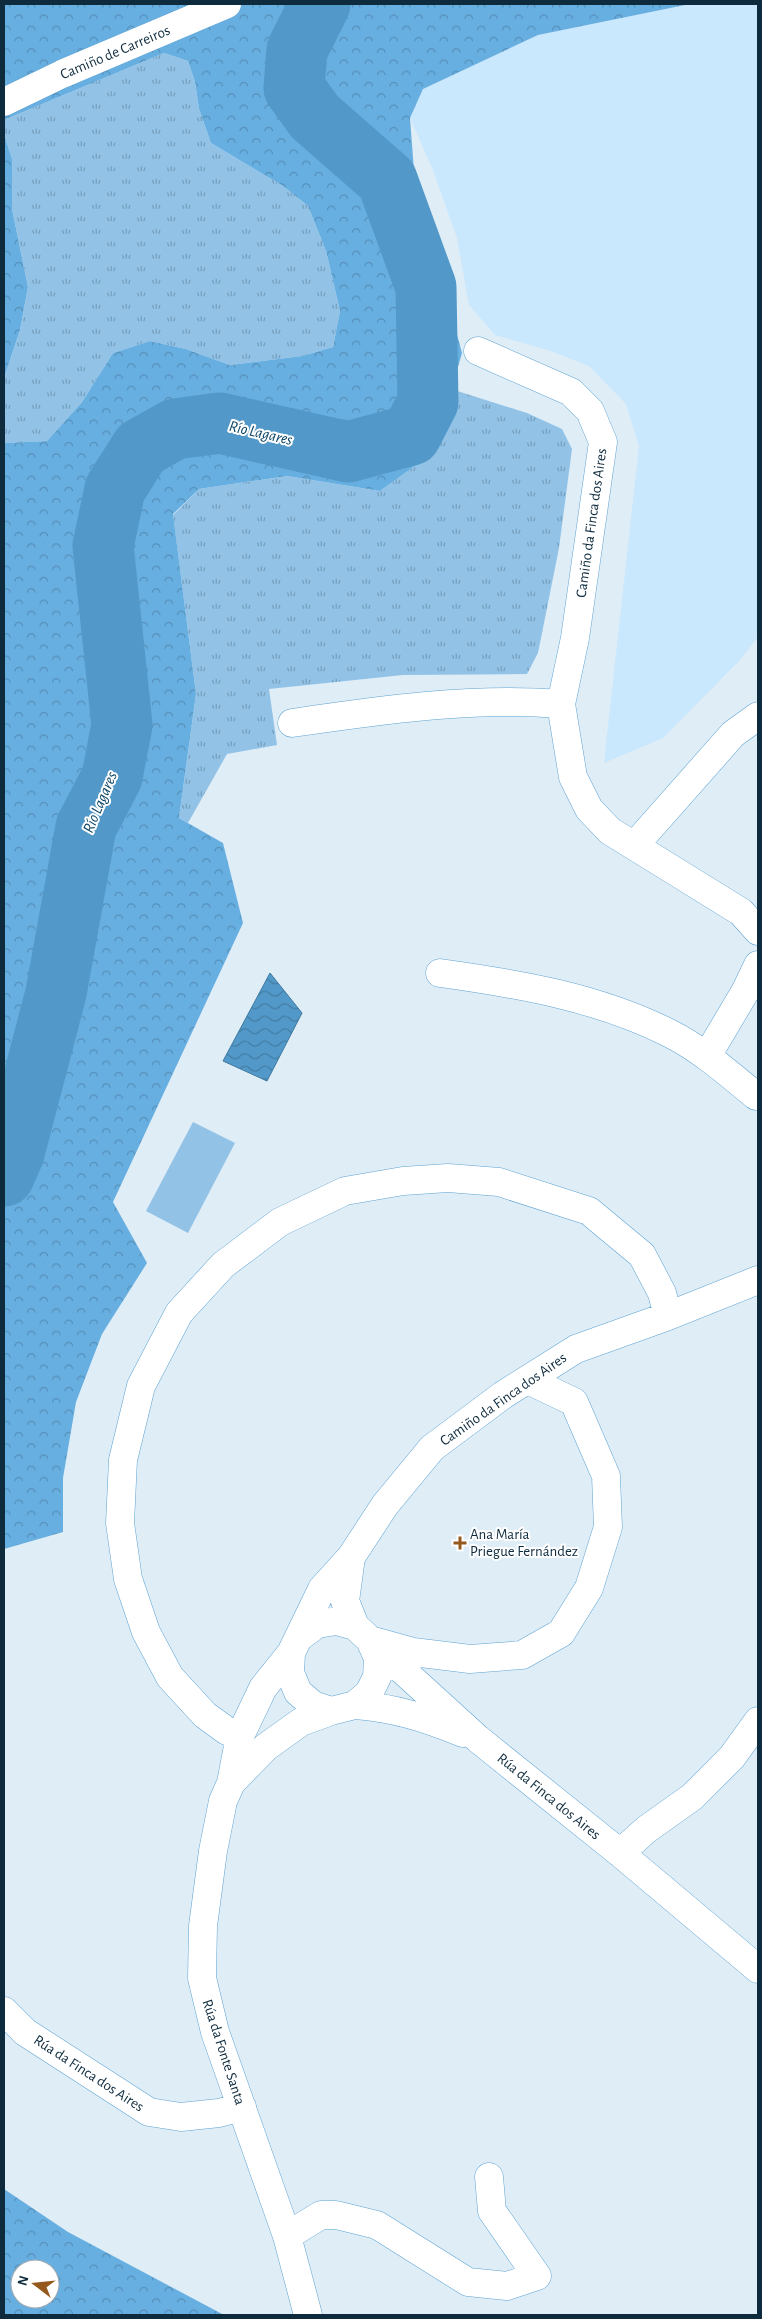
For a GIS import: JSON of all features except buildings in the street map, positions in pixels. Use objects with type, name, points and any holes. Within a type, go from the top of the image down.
[{"type":"street","name":"Camiño de Carreiros","points":[[4,102],[62,74],[227,4]]},
{"type":"street","name":"Camiño da Finca dos Aires","points":[[478,351],[571,392],[590,411],[602,442],[575,638],[561,704],[573,777],[589,809],[610,831],[741,912],[758,931]]},
{"type":"street","points":[[292,723],[383,710],[504,701],[561,704]]},
{"type":"street","points":[[634,846],[733,734],[758,716]]},
{"type":"street","points":[[707,1056],[745,992],[758,965]]},
{"type":"street","points":[[440,973],[518,984],[599,1004],[669,1033],[707,1056],[756,1096]]},
{"type":"street","points":[[240,1736],[227,1731],[205,1715],[170,1677],[146,1632],[128,1580],[120,1523],[123,1460],[141,1386],[179,1313],[223,1265],[280,1222],[345,1191],[403,1181],[448,1178],[499,1182],[590,1211],[642,1255],[662,1292],[668,1316]]},
{"type":"street","name":"Camiño da Finca dos Aires","points":[[231,1783],[240,1736],[263,1688],[296,1644],[322,1589],[351,1557],[385,1505],[432,1448],[502,1396],[576,1349],[668,1316],[758,1280]]},
{"type":"street","points":[[368,1641],[377,1677],[369,1694],[343,1708],[312,1705],[298,1692],[290,1673],[296,1644],[317,1624],[337,1620],[368,1641],[413,1652],[470,1659],[522,1655],[561,1634],[589,1588],[608,1527],[606,1476],[574,1402],[528,1380]]},
{"type":"street","name":"Camiño da Finca dos Aires","points":[[351,1557],[345,1601],[368,1641]]},
{"type":"street","name":"Rúa da Finca dos Aires","points":[[368,1641],[478,1739],[620,1853],[758,1969]]},
{"type":"street","name":"Rúa da Finca dos Aires","points":[[231,1783],[266,1747],[301,1722],[343,1708],[382,1707],[423,1716],[478,1739]]},
{"type":"street","points":[[620,1853],[647,1829],[692,1797],[732,1757],[758,1721]]},
{"type":"street","name":"Rúa da Fonte Santa","points":[[231,1783],[224,1801],[213,1851],[203,1926],[202,1978],[215,2032],[287,2236],[308,2315]]},
{"type":"street","name":"Rúa da Finca dos Aires","points":[[4,2011],[25,2032],[149,2112],[181,2117],[219,2114],[242,2107]]},
{"type":"street","points":[[287,2236],[321,2215],[336,2215],[377,2224],[468,2282],[507,2286],[537,2276],[492,2211],[489,2177]]},
{"type":"shaded area","points":[[690,4],[758,4],[758,637],[739,661],[663,738],[604,763],[639,446],[626,404],[589,366],[548,350],[495,335],[469,305],[457,238],[433,170],[410,118],[423,89],[538,35]]},
{"type":"green space","points":[[4,4],[291,4],[323,24],[311,4],[690,4],[538,35],[423,89],[410,118],[414,171],[436,241],[449,305],[462,353],[433,453],[380,491],[287,476],[199,489],[173,514],[196,694],[179,818],[223,843],[243,923],[113,1202],[147,1263],[102,1334],[76,1402],[63,1478],[63,1532],[4,1549],[4,443],[47,441],[82,402],[113,353],[150,341],[186,349],[230,365],[302,356],[333,347],[340,311],[326,251],[308,206],[283,186],[211,143],[199,109],[195,82],[188,61],[164,53],[4,120]]},
{"type":"green space","points":[[164,53],[188,61],[195,82],[199,109],[211,143],[283,186],[308,206],[326,251],[340,311],[333,347],[302,356],[230,365],[186,349],[150,341],[113,353],[82,402],[47,441],[4,443],[4,378],[20,330],[28,287],[12,209],[12,159],[4,134],[4,120]]},
{"type":"green space","points":[[4,134],[12,159],[12,209],[28,287],[20,330],[4,378]]},
{"type":"green space","points":[[451,389],[527,413],[562,429],[572,449],[559,548],[538,653],[527,674],[403,675],[269,689],[277,745],[227,754],[188,823],[179,818],[196,694],[173,515],[199,489],[287,476],[380,491],[433,453]]},
{"type":"green space","points":[[193,1122],[235,1143],[188,1233],[146,1211]]},
{"type":"green space","points":[[4,2189],[68,2232],[224,2315],[4,2315]]},
{"type":"water","points":[[270,973],[302,1013],[267,1081],[223,1061]]},
{"type":"waterway","name":"Río Lagares","points":[[4,1176],[14,1153],[56,993],[86,827],[112,777],[122,725],[103,546],[115,489],[141,448],[175,429],[220,423],[348,452],[411,435],[428,402],[426,287],[387,180],[315,117],[294,88],[297,50],[320,4]]},
{"type":"place","name":"Ana María Priegue Fernández","points":[[460,1543]]}]
